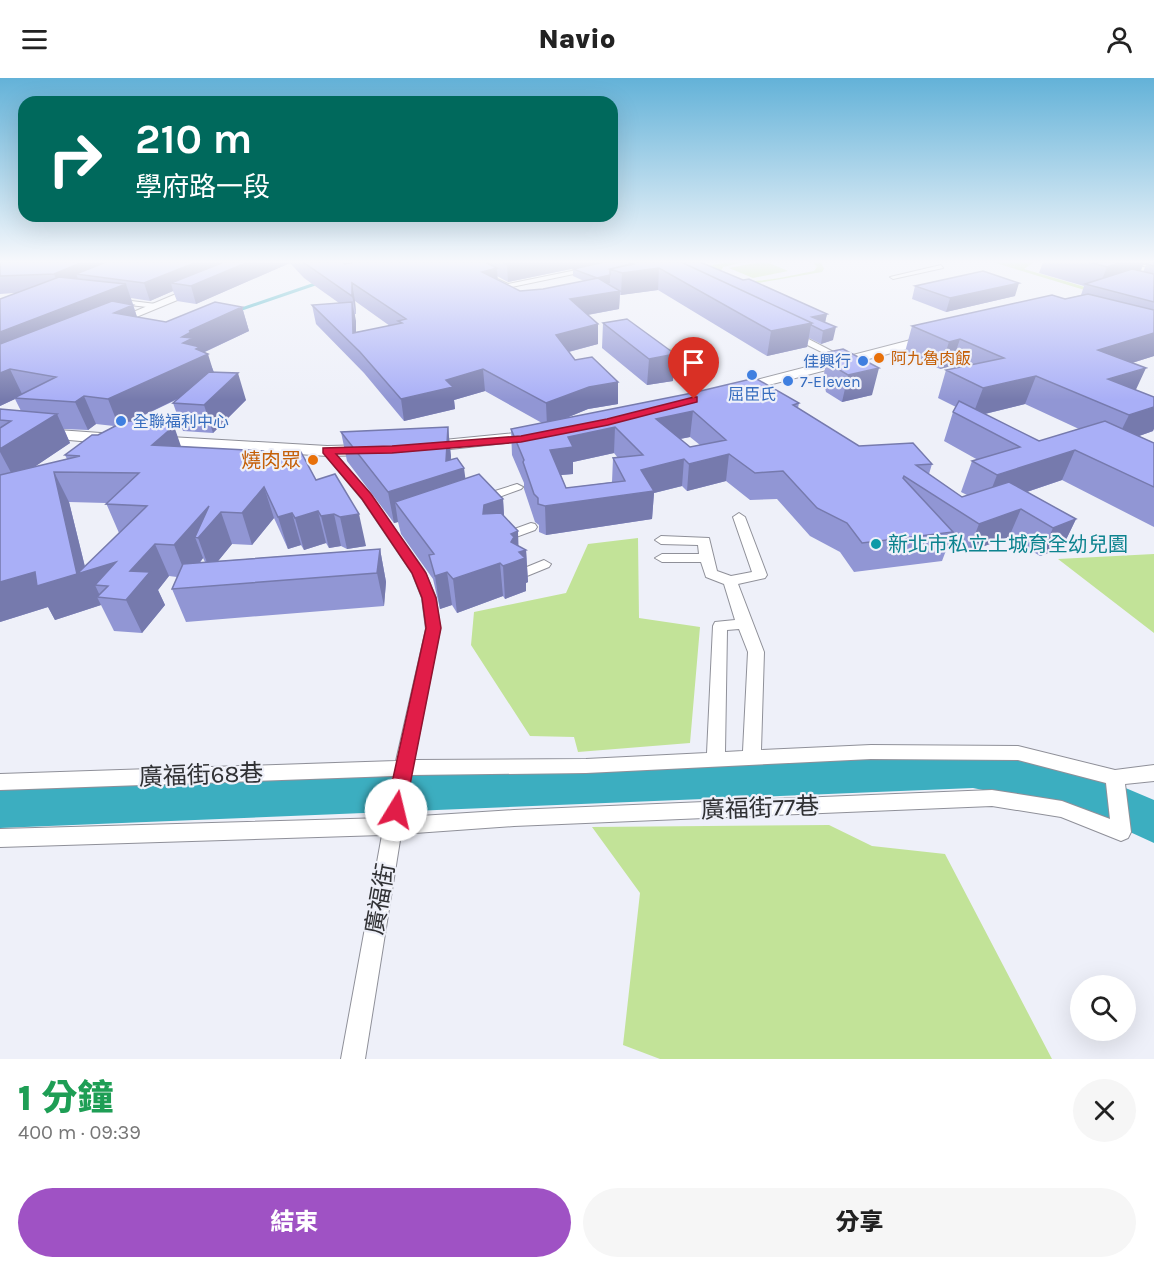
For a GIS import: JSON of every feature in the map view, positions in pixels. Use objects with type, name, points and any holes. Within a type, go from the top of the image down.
[{"type":"street","points":[[101,328],[152,308]]},
{"type":"street","points":[[784,330],[847,361]]},
{"type":"street","points":[[726,392],[947,335]]},
{"type":"street","points":[[0,430],[135,441],[327,451],[386,450]]},
{"type":"street","points":[[403,449],[501,441],[556,432]]},
{"type":"street","name":"廣福街","points":[[327,451],[396,529],[429,598],[433,628],[403,768],[353,1059]]},
{"type":"street","points":[[474,502],[517,487]]},
{"type":"street","points":[[661,540],[704,541],[711,574],[730,581],[760,575],[739,517]]},
{"type":"street","points":[[493,542],[531,527]]},
{"type":"street","points":[[662,558],[706,558]]},
{"type":"street","points":[[522,574],[544,564]]},
{"type":"street","points":[[730,581],[756,652],[752,758]]},
{"type":"street","points":[[716,758],[720,626],[744,624]]},
{"type":"street","points":[[403,768],[586,766],[871,752],[1018,753],[1115,782],[1154,773]]},
{"type":"street","name":"廣福街68巷","points":[[0,782],[403,768]]},
{"type":"street","name":"廣福街77巷","points":[[393,826],[514,818],[992,798],[1062,809],[1121,827],[1115,782]]},
{"type":"street","points":[[0,838],[393,826]]},
{"type":"green space","points":[[683,346],[716,370],[687,375],[655,352]]},
{"type":"green space","points":[[638,538],[639,618],[700,627],[690,743],[578,752],[574,737],[530,736],[471,645],[474,612],[566,593],[588,544]]},
{"type":"green space","points":[[1154,554],[1154,633],[1058,559]]},
{"type":"green space","points":[[829,825],[872,846],[945,854],[1052,1059],[660,1059],[623,1045],[640,893],[592,827]]},
{"type":"building","points":[[0,308],[64,308],[0,332]]},
{"type":"building","points":[[94,308],[126,308],[114,313],[166,322],[201,308],[240,308],[189,331],[193,331],[182,337],[193,338],[183,343],[200,347],[196,349],[208,354],[108,399],[84,396],[75,402],[14,398],[56,377],[10,369],[0,373],[0,344]]},
{"type":"building","points":[[315,308],[352,308],[353,333],[402,323],[398,321],[406,319],[389,308],[580,308],[598,324],[556,335],[575,360],[592,357],[618,382],[589,387],[546,403],[483,369],[446,380],[453,387],[401,399],[360,352]]},
{"type":"building","points":[[730,308],[779,308],[812,323],[771,331]]},
{"type":"building","points":[[779,308],[813,308],[827,314],[812,317],[836,327],[823,331],[811,325],[812,323]]},
{"type":"building","points":[[994,308],[1145,308],[1154,310],[1154,333],[1098,350],[1146,368],[1108,379],[1154,397],[1154,407],[1129,415],[1036,376],[983,388],[946,370],[1004,358],[960,339],[949,342],[912,326]]},
{"type":"building","points":[[627,319],[675,354],[649,359],[603,323]]},
{"type":"building","points":[[843,349],[879,368],[848,375],[831,365],[828,352]]},
{"type":"building","points":[[209,372],[238,373],[204,405],[173,403]]},
{"type":"building","points":[[755,378],[799,403],[793,405],[859,446],[913,443],[932,464],[916,465],[962,497],[1009,482],[1076,519],[1053,528],[1021,509],[979,524],[904,476],[903,478],[953,532],[862,543],[847,523],[817,508],[783,471],[755,473],[729,454],[689,464],[684,459],[641,470],[654,491],[545,506],[538,504],[538,498],[534,494],[524,460],[511,429]],"holes":[[[693,411],[726,440],[690,447],[656,419]],[[615,427],[643,455],[613,458],[625,481],[566,488],[550,450],[573,447],[568,437]]]},
{"type":"building","points":[[959,401],[1039,441],[1105,421],[1154,443],[1154,487],[1075,450],[997,475],[972,461],[1020,447],[953,412]]},
{"type":"building","points":[[0,409],[57,414],[0,449],[0,428],[11,421],[0,420]]},
{"type":"building","points":[[125,421],[167,421],[174,426],[152,445],[263,451],[253,463],[301,452],[316,480],[335,474],[359,514],[340,517],[334,514],[321,516],[318,511],[295,518],[292,513],[278,517],[264,487],[242,513],[221,512],[198,538],[195,537],[209,506],[174,545],[155,544],[130,571],[150,572],[126,600],[97,597],[108,586],[95,585],[116,562],[77,574],[37,586],[35,572],[0,582],[0,475],[80,456],[65,455],[92,435],[98,435]],"holes":[[[54,472],[139,473],[106,504],[147,506],[77,574]]]},
{"type":"building","points":[[448,427],[446,461],[457,458],[464,468],[388,492],[341,432]]},
{"type":"building","points":[[479,474],[503,499],[484,505],[483,514],[501,513],[518,531],[511,534],[514,537],[511,542],[526,550],[519,552],[525,558],[503,566],[500,563],[453,579],[447,572],[435,576],[429,555],[434,554],[395,502]]},
{"type":"building","points":[[380,549],[377,573],[172,589],[183,564]]},
{"type":"waterway","points":[[236,311],[245,308]]},
{"type":"waterway","points":[[0,808],[973,770],[1090,792],[1154,822]]},
{"type":"place","name":"阿九魯肉飯","points":[[879,358]]},
{"type":"place","name":"佳興行","points":[[863,361]]},
{"type":"place","name":"屈臣氏","points":[[752,375]]},
{"type":"place","name":"7-Eleven","points":[[788,381]]},
{"type":"place","name":"全聯福利中心","points":[[121,421]]},
{"type":"place","name":"燒肉眾","points":[[313,460]]},
{"type":"place","name":"新北市私立土城育全幼兒園","points":[[876,544]]},
{"type":"route","points":[[396,810],[433,628],[429,598],[419,573],[366,497],[327,451],[392,450],[521,439],[608,422],[694,399]]}]
